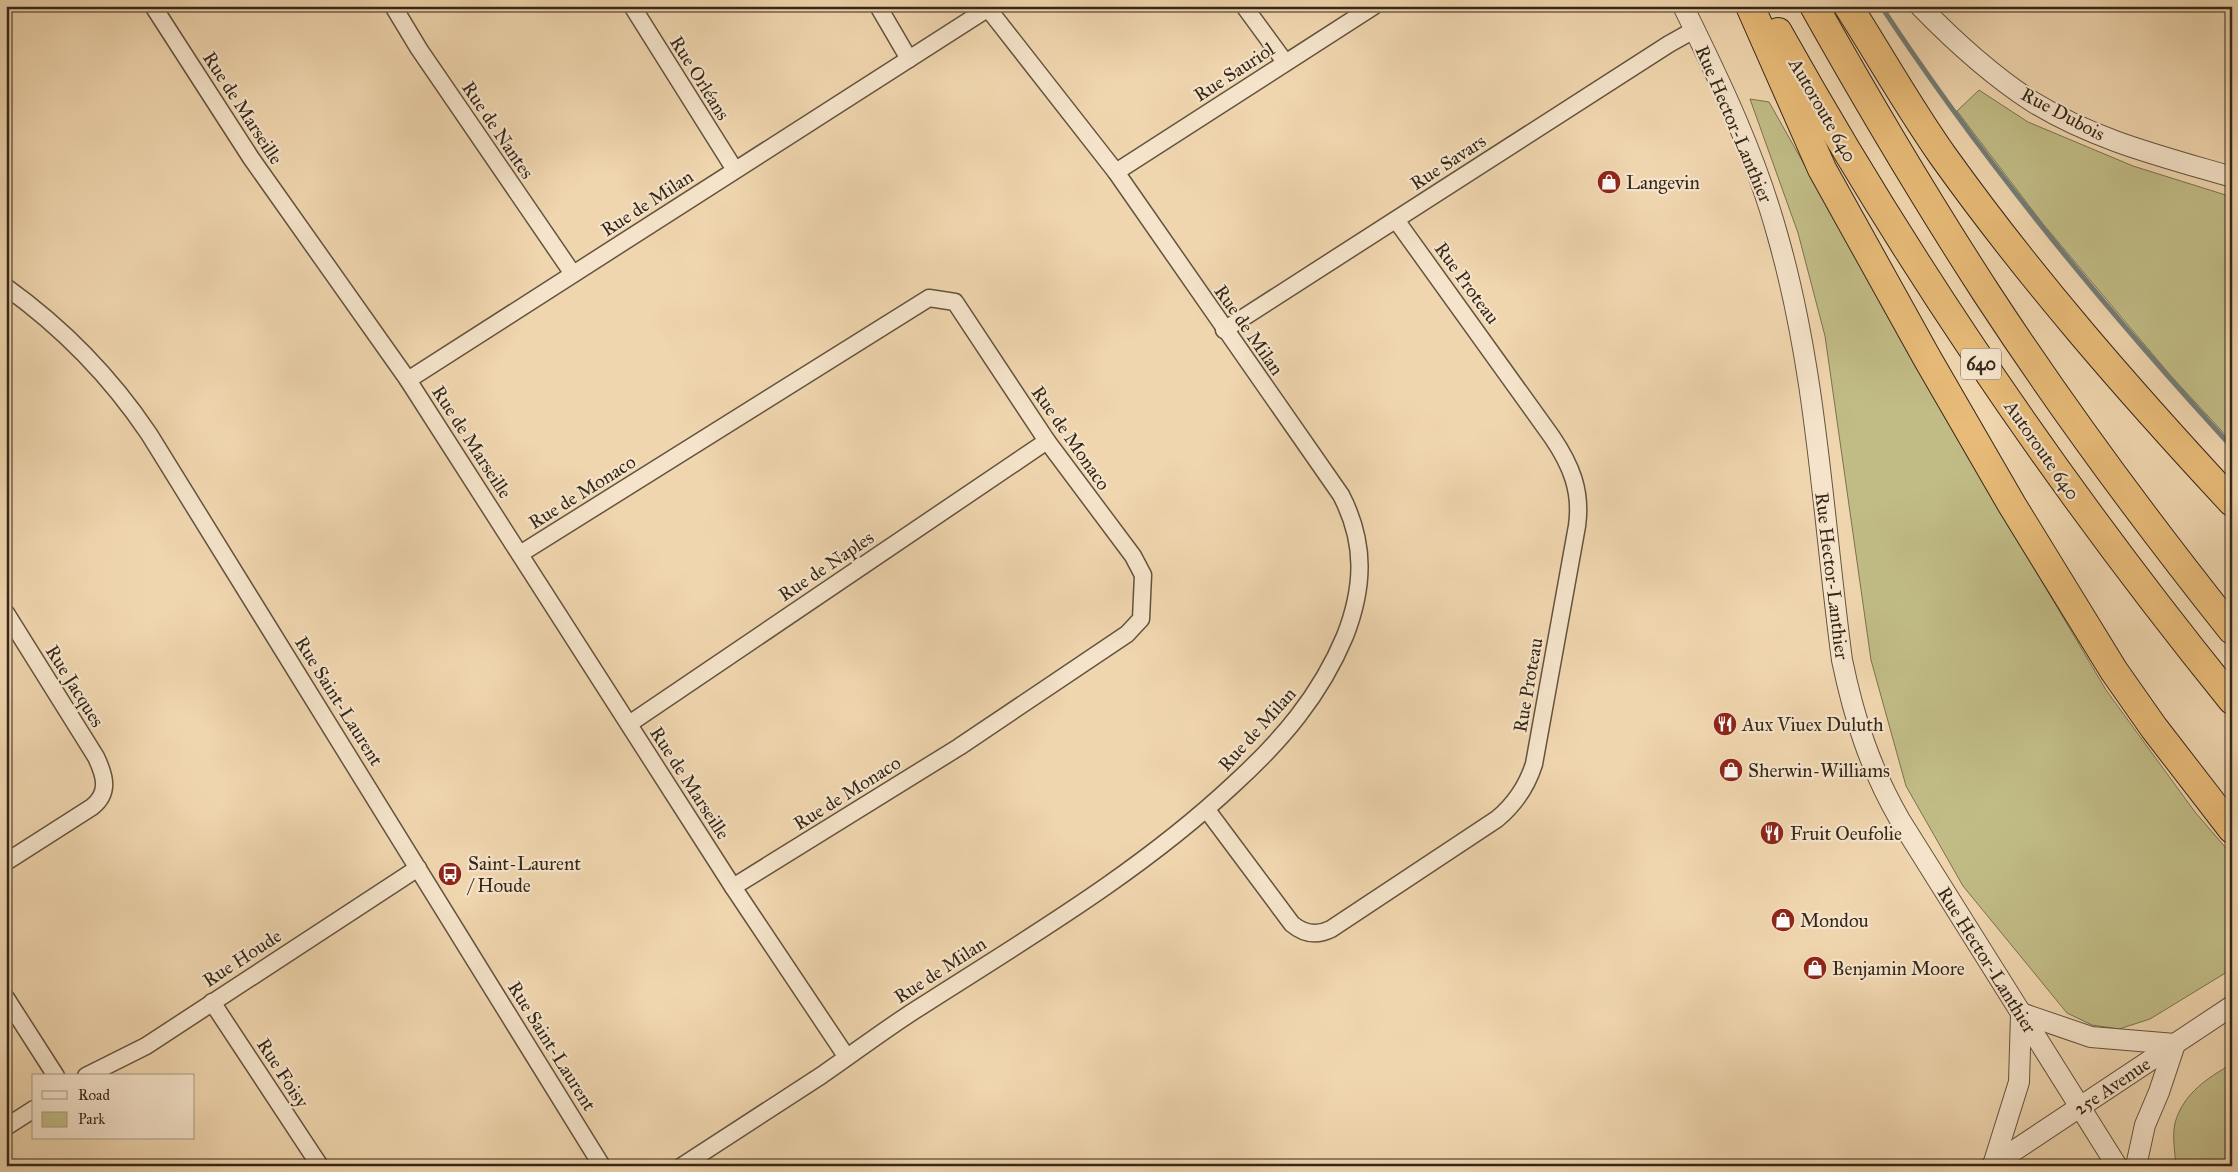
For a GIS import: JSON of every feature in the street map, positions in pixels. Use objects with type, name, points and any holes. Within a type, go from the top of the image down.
[{"type":"highway","points":[[1750,6],[1822,169],[1927,358],[2012,505],[2114,671],[2154,728],[2232,829]]},
{"type":"highway","name":"Autoroute 640","points":[[1764,6],[1861,176],[1979,361],[2048,460],[2120,558],[2232,700]]},
{"type":"highway","name":"640","points":[[1814,6],[1907,165],[2007,323],[2107,466],[2232,630]]},
{"type":"highway","points":[[1848,6],[1942,154],[2027,268],[2101,357],[2232,502]]},
{"type":"street","name":"Rue de Marseille","points":[[153,6],[251,158],[408,380],[733,886],[846,1056]]},
{"type":"street","name":"Rue de Nantes","points":[[393,6],[419,49],[573,274]]},
{"type":"street","name":"Rue Orléans","points":[[632,6],[735,170]]},
{"type":"street","points":[[878,6],[909,59]]},
{"type":"street","points":[[1244,6],[1285,62]]},
{"type":"street","name":"Rue Sauriol","points":[[1116,172],[1374,6]]},
{"type":"street","name":"Rue Hector-Lanthier","points":[[1682,6],[1736,119],[1756,167],[1778,236],[1793,298],[1810,394],[1842,660],[1850,699],[1872,764],[1895,812],[2117,1166]]},
{"type":"street","name":"Rue Dubois","points":[[1920,6],[1984,66],[2048,110],[2114,141],[2232,177]]},
{"type":"street","name":"Rue de Milan","points":[[408,380],[987,8],[1116,172],[1224,330],[1341,495],[1356,531],[1360,570],[1356,599],[1348,628],[1332,665],[1314,695],[1274,746],[1207,810],[1164,846],[1120,877],[874,1036],[682,1166]]},
{"type":"street","name":"Rue Savars","points":[[1224,330],[1669,44],[1694,30]]},
{"type":"street","name":"Rue Proteau","points":[[1207,810],[1289,920],[1301,930],[1316,933],[1331,929],[1497,819],[1517,798],[1527,782],[1534,764],[1579,516],[1577,486],[1570,466],[1552,437],[1396,220]]},
{"type":"street","name":"Rue Saint-Laurent","points":[[6,287],[49,319],[70,338],[100,369],[134,412],[172,470],[602,1166]]},
{"type":"street","name":"Rue de Monaco","points":[[520,554],[929,298],[955,302],[1047,441],[1133,556],[1143,575],[1140,620],[1127,634],[959,747],[733,886]]},
{"type":"street","name":"Rue de Naples","points":[[629,724],[1047,441]]},
{"type":"street","name":"Rue Jacques","points":[[6,613],[96,757],[105,782],[100,799],[92,807],[6,862]]},
{"type":"street","name":"Rue Houde","points":[[90,1074],[146,1046],[418,868]]},
{"type":"street","points":[[6,998],[55,1074]]},
{"type":"street","name":"Rue Foisy","points":[[212,1002],[320,1166]]},
{"type":"street","name":"25e Avenue","points":[[1998,1165],[2080,1107],[2232,1006]]},
{"type":"street","points":[[1998,1165],[2019,1082],[2021,1013],[2091,1037],[2175,1044],[2159,1092],[2147,1118],[2136,1166]]},
{"type":"street","points":[[6,1127],[32,1110]]},
{"type":"green space","points":[[1979,90],[2028,122],[2133,166],[2232,197],[2232,442],[2171,376],[2043,224],[1957,111]]},
{"type":"green space","points":[[1750,99],[1769,102],[1988,490],[2106,690],[2195,812],[2232,855],[2232,969],[2150,1019],[2119,1029],[2092,1025],[2067,1013],[1963,886],[1906,786],[1871,660],[1825,336],[1798,233]]},
{"type":"green space","points":[[2232,1064],[2232,1166],[2176,1166],[2174,1128],[2179,1113],[2190,1095],[2197,1088]]},
{"type":"waterway","points":[[1881,6],[1961,122],[2048,234],[2138,342],[2232,447]]},
{"type":"place","name":"Langevin","points":[[1609,182]]},
{"type":"place","name":"Aux Viuex Duluth","points":[[1725,724]]},
{"type":"place","name":"Sherwin-Williams","points":[[1731,770]]},
{"type":"place","name":"Fruit Oeufolie","points":[[1772,833]]},
{"type":"place","name":"Saint-Laurent / Houde","points":[[450,874]]},
{"type":"place","name":"Mondou","points":[[1783,920]]},
{"type":"place","name":"Benjamin Moore","points":[[1815,968]]}]
